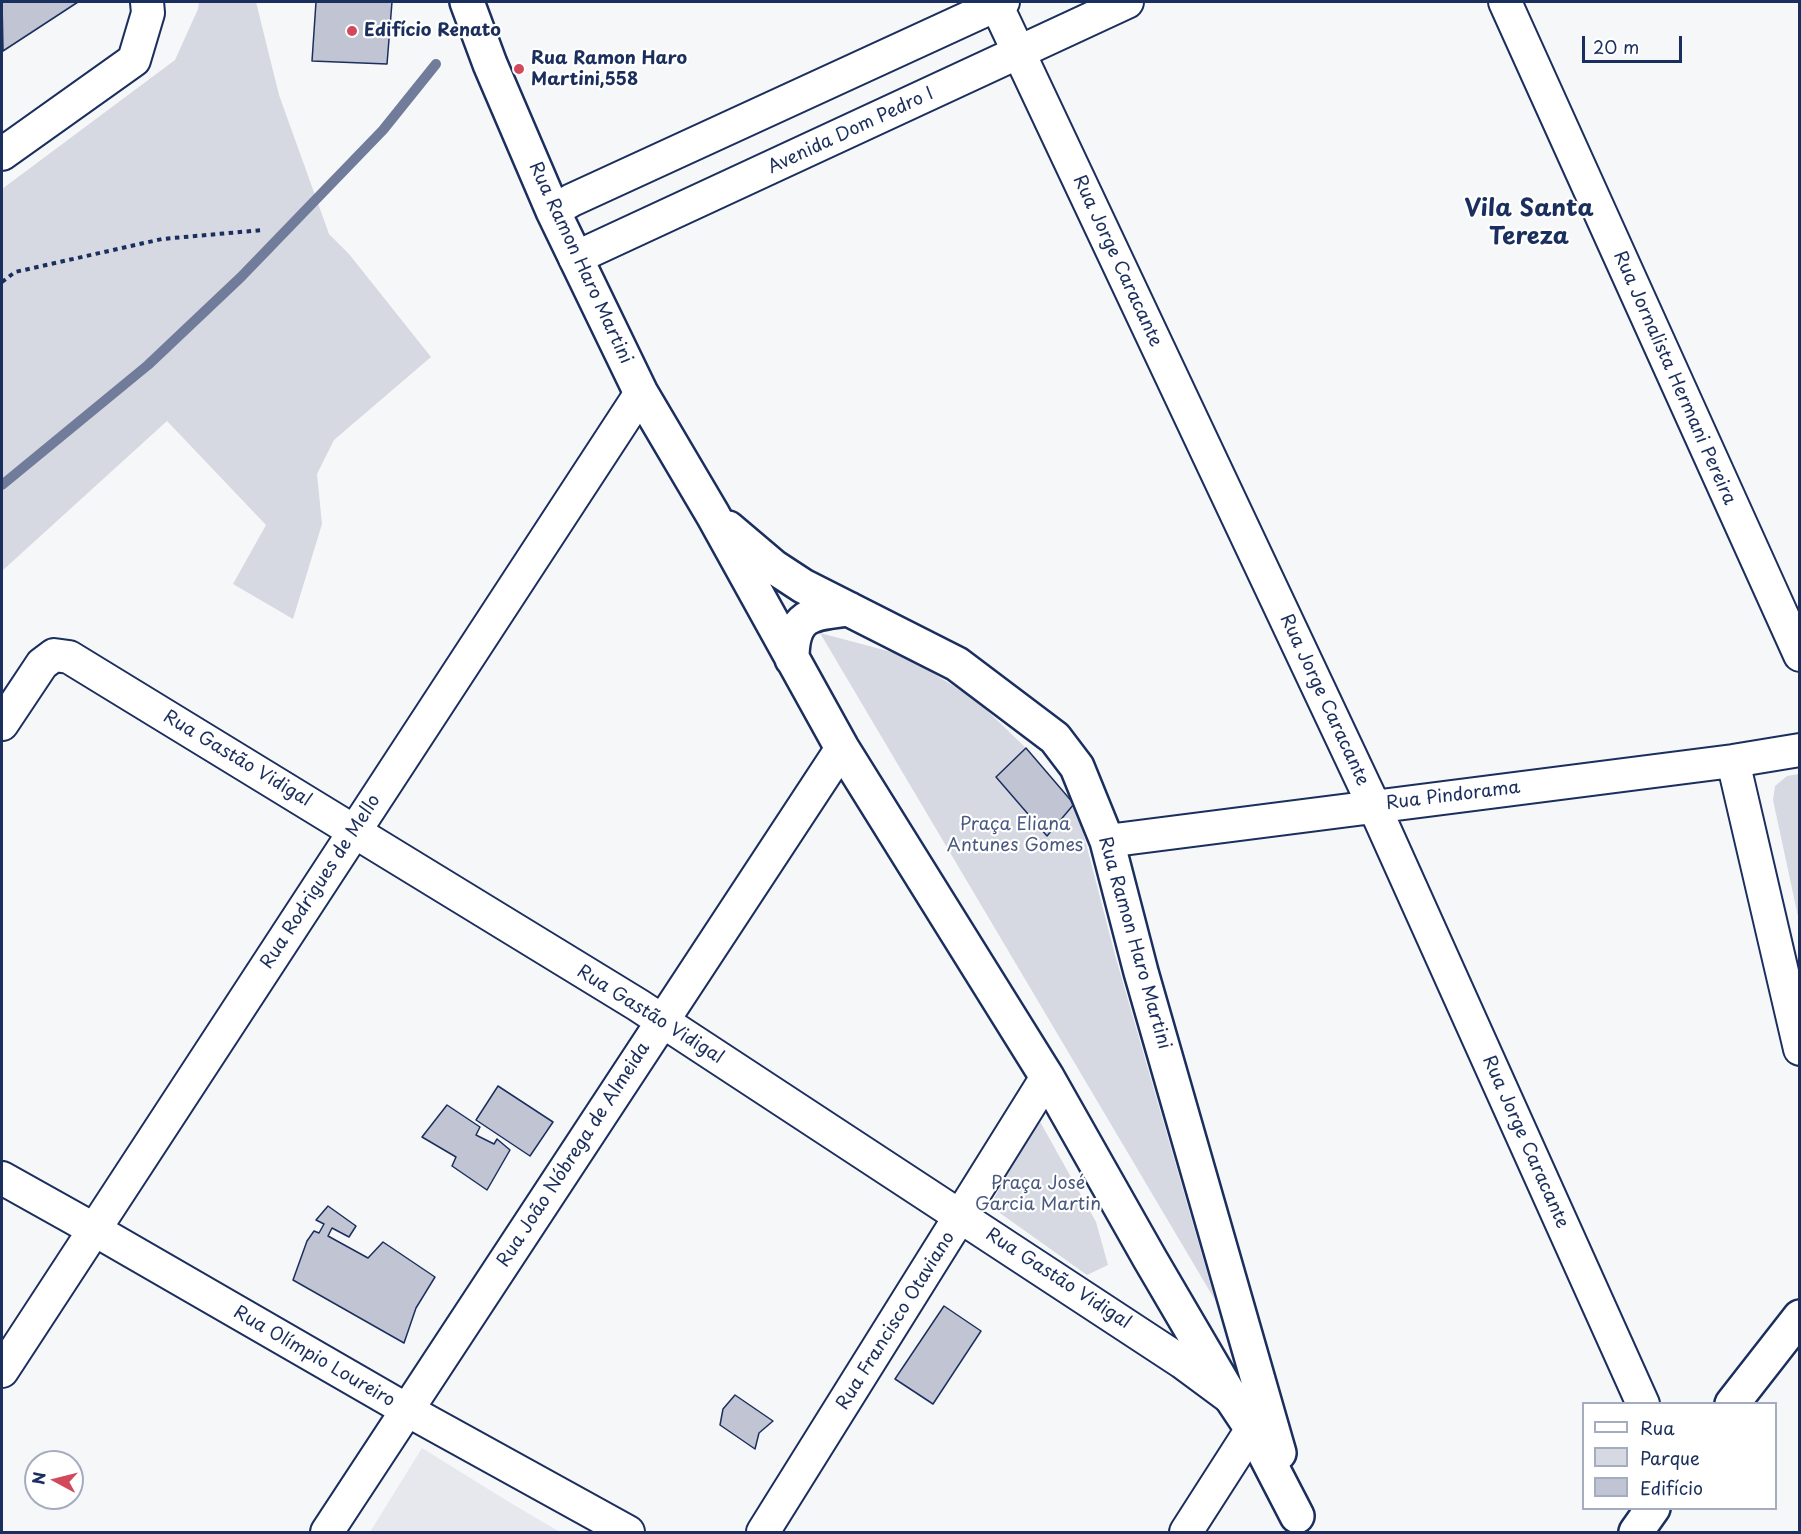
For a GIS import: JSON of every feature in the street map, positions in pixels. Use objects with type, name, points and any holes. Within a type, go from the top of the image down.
[{"type":"main road","name":"Rua Ramon Haro Martini","points":[[467,2],[490,64],[553,211],[641,393],[842,748],[1047,1077],[1232,1399],[1252,1429],[1299,1524]]},
{"type":"main road","name":"Rua Ramon Haro Martini","points":[[712,515],[774,567],[803,586],[957,664],[1055,738],[1077,767],[1107,842],[1299,1524]]},
{"type":"main road","points":[[792,659],[792,640],[797,627],[809,617],[825,611],[849,609]]},
{"type":"main road","points":[[1734,1402],[1800,1317]]},
{"type":"main road","points":[[1636,1533],[1652,1510]]},
{"type":"street","name":"Avenida Dom Pedro I","points":[[575,258],[1127,2]]},
{"type":"street","name":"Rua Jornalista Hermani Pereira","points":[[1505,2],[1800,655]]},
{"type":"street","points":[[553,211],[998,3]]},
{"type":"street","name":"Rua Jorge Caracante","points":[[998,3],[1019,53],[1374,806],[1642,1402]]},
{"type":"street","points":[[2,154],[134,60],[148,7]]},
{"type":"street","name":"Rua Rodrigues de Mello","points":[[2,1371],[641,393]]},
{"type":"street","name":"Rua Gastão Vidigal","points":[[2,724],[42,664],[54,655],[69,657],[662,1021],[962,1216],[1182,1362],[1232,1399]]},
{"type":"street","name":"Rua João Nóbrega de Almeida","points":[[327,1533],[842,748]]},
{"type":"street","name":"Rua Pindorama","points":[[1107,842],[1733,761],[1800,750]]},
{"type":"street","points":[[1733,761],[1800,1049]]},
{"type":"street","name":"Rua Francisco Otaviano","points":[[763,1533],[1047,1077]]},
{"type":"street","name":"Rua Olímpio Loureiro","points":[[2,1178],[407,1410],[628,1533]]},
{"type":"street","points":[[1186,1533],[1252,1429]]},
{"type":"path","points":[[2,282],[15,272],[162,239],[262,230]]},
{"type":"shaded area","points":[[422,1448],[509,1502],[560,1532],[370,1532]]},
{"type":"green space","points":[[199,2],[256,2],[279,95],[329,234],[349,254],[431,357],[334,440],[317,474],[322,524],[293,619],[233,584],[266,525],[167,421],[2,571],[2,189],[175,60]]},
{"type":"green space","name":"Praça Eliana Antunes Gomes","points":[[820,633],[903,655],[975,699],[1026,748],[1074,804],[1115,955],[1215,1300]]},
{"type":"green space","points":[[1800,774],[1799,921],[1773,800],[1775,786],[1787,776]]},
{"type":"green space","name":"Praça José Garcia Martin","points":[[1038,1118],[1096,1222],[1108,1265],[1087,1275],[990,1206]]},
{"type":"building","points":[[2,2],[78,2],[3,51]]},
{"type":"building","name":"Edifício Renato","points":[[316,2],[392,2],[387,64],[312,61]]},
{"type":"building","points":[[1026,748],[1074,804],[1047,836],[996,777]]},
{"type":"building","points":[[498,1086],[553,1122],[530,1156],[476,1120]]},
{"type":"building","points":[[447,1105],[480,1127],[476,1135],[494,1144],[497,1139],[510,1150],[487,1190],[452,1166],[456,1157],[422,1137]]},
{"type":"building","points":[[328,1206],[356,1226],[349,1237],[332,1228],[328,1236],[368,1258],[383,1242],[435,1277],[416,1308],[404,1343],[293,1280],[307,1241],[314,1231],[319,1233],[324,1224],[316,1220]]},
{"type":"building","points":[[944,1306],[981,1331],[933,1404],[895,1379]]},
{"type":"building","points":[[735,1395],[773,1421],[759,1433],[755,1449],[720,1425],[723,1409]]},
{"type":"waterway","points":[[2,485],[148,365],[241,277],[383,130],[436,64]]},
{"type":"place","name":"Edifício Renato","points":[[352,31]]},
{"type":"place","name":"Rua Ramon Haro Martini,558","points":[[519,69]]},
{"type":"district","name":"Vila Santa Tereza","points":[[1529,223]]}]
